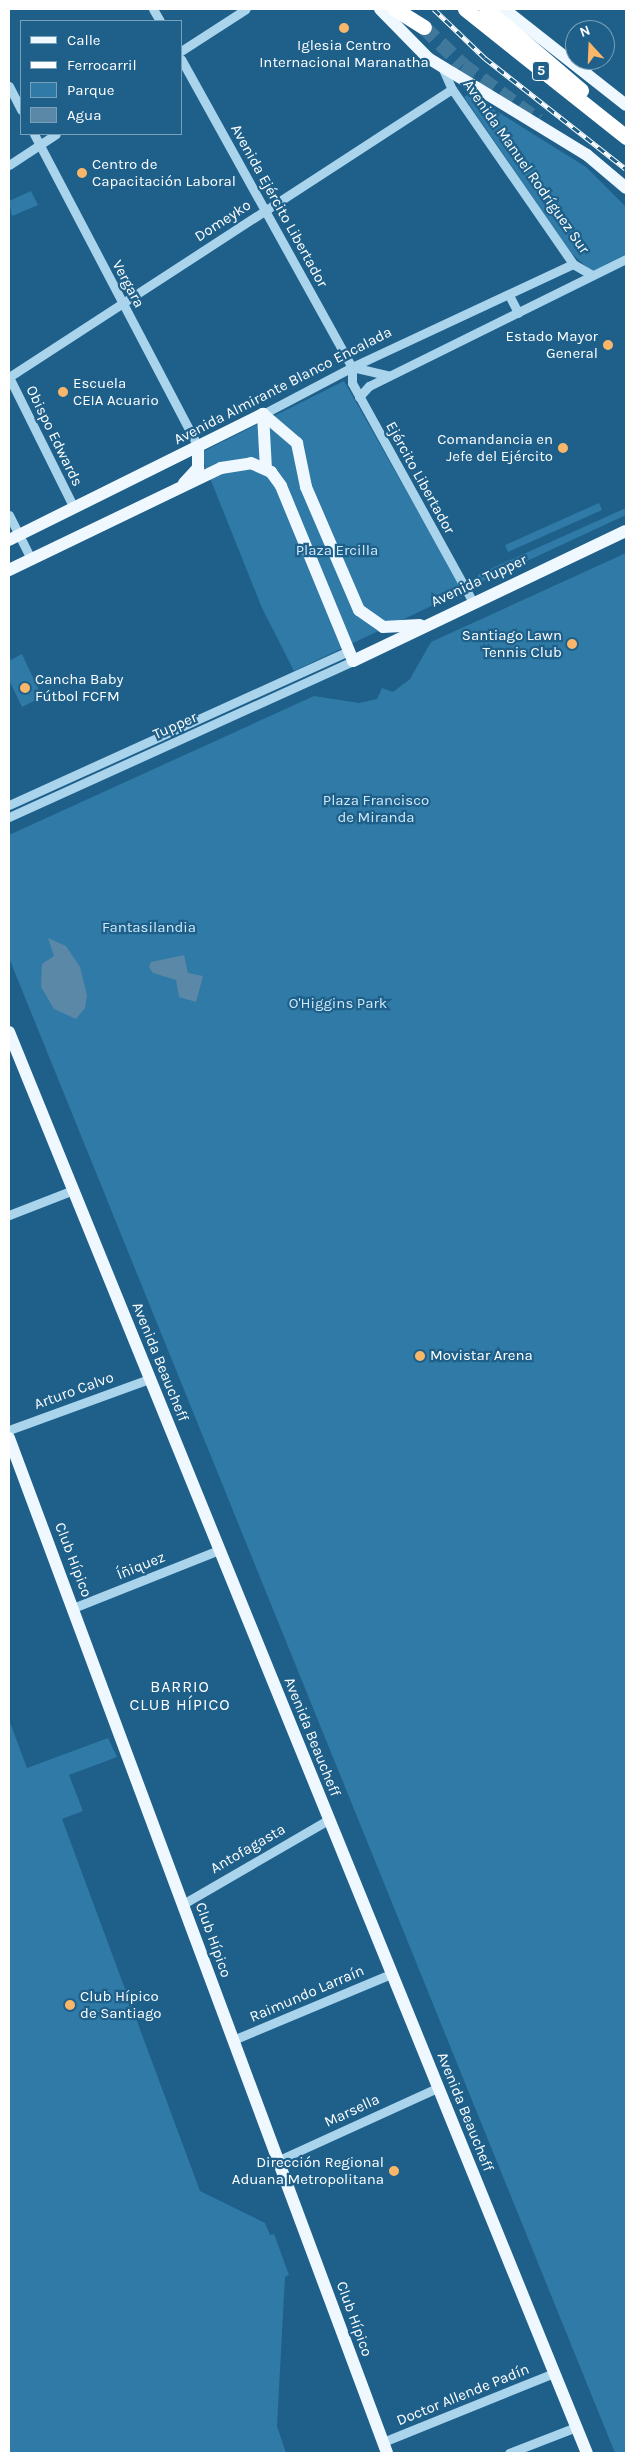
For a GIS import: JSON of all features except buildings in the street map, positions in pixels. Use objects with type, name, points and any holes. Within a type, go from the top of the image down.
[{"type":"highway","points":[[395,9],[424,27],[409,9]]},
{"type":"highway","name":"5","points":[[465,9],[623,134]]},
{"type":"highway","points":[[486,9],[583,91],[623,134]]},
{"type":"main road","name":"Avenida Manuel Rodríguez Sur","points":[[380,9],[402,35],[442,67],[587,155],[626,188]]},
{"type":"main road","points":[[504,9],[626,105]]},
{"type":"main road","points":[[263,414],[266,469]]},
{"type":"main road","points":[[263,414],[297,443],[306,487],[359,610],[387,628],[425,624]]},
{"type":"main road","name":"Avenida Almirante Blanco Encalada","points":[[14,538],[263,414]]},
{"type":"main road","points":[[175,491],[198,468],[198,447]]},
{"type":"main road","points":[[9,570],[230,464],[251,463],[266,469],[281,486],[350,656]]},
{"type":"main road","name":"Avenida Tupper","points":[[350,656],[425,624],[625,530]]},
{"type":"main road","name":"Avenida Beaucheff","points":[[9,1032],[587,2453]]},
{"type":"main road","name":"Club Hípico","points":[[9,1438],[74,1608],[385,2448]]},
{"type":"street","points":[[182,50],[246,9]]},
{"type":"street","name":"Avenida Ejército Libertador","points":[[182,61],[352,367]]},
{"type":"street","name":"Avenida Manuel Rodríguez Sur","points":[[442,67],[452,88],[573,264],[592,275]]},
{"type":"street","points":[[9,86],[20,108]]},
{"type":"street","name":"Domeyko","points":[[9,377],[452,88]]},
{"type":"street","name":"Vergara","points":[[35,135],[198,447]]},
{"type":"street","points":[[9,165],[55,135]]},
{"type":"street","points":[[359,397],[369,386],[626,259]]},
{"type":"street","name":"Avenida Almirante Blanco Encalada","points":[[263,414],[352,367],[573,264]]},
{"type":"street","points":[[509,295],[518,313]]},
{"type":"street","points":[[352,367],[370,374],[394,374]]},
{"type":"street","name":"Ejército Libertador","points":[[352,367],[350,377],[359,397],[473,602]]},
{"type":"street","name":"Obispo Edwards","points":[[9,377],[74,508]]},
{"type":"street","points":[[9,515],[14,538],[31,559]]},
{"type":"street","name":"Tupper","points":[[9,805],[350,656]]},
{"type":"street","name":"Tupper","points":[[9,817],[350,656]]},
{"type":"street","points":[[9,1214],[73,1190]]},
{"type":"street","name":"Arturo Calvo","points":[[9,1430],[149,1378]]},
{"type":"street","name":"Íñiquez","points":[[74,1608],[219,1550]]},
{"type":"street","name":"Antofagasta","points":[[182,1904],[328,1820]]},
{"type":"street","name":"Raimundo Larraín","points":[[233,2040],[391,1974]]},
{"type":"street","name":"Marsella","points":[[279,2160],[437,2088]]},
{"type":"street","name":"Doctor Allende Padín","points":[[385,2448],[554,2373]]},
{"type":"street","points":[[510,2453],[576,2427]]},
{"type":"green space","points":[[469,94],[586,167],[626,207],[626,254],[592,272],[571,253],[464,97]]},
{"type":"green space","points":[[31,191],[38,205],[12,216],[9,201]]},
{"type":"green space","name":"Plaza Ercilla","points":[[344,381],[463,591],[294,671],[262,608],[200,453]]},
{"type":"green space","points":[[599,503],[602,510],[508,552],[505,545]]},
{"type":"green space","points":[[626,508],[626,515],[475,585],[479,574]]},
{"type":"green space","name":"O'Higgins Park","points":[[626,553],[626,2453],[615,2453],[9,958],[9,835],[314,696],[359,703],[377,699],[382,688],[393,692],[410,679],[431,642]]},
{"type":"green space","name":"Cancha Baby Fútbol FCFM","points":[[22,654],[42,697],[22,707],[9,680],[9,661]]},
{"type":"green space","name":"Club Hípico de Santiago","points":[[9,1720],[27,1768],[108,1738],[117,1757],[69,1775],[83,1811],[62,1819],[200,2191],[265,2223],[270,2235],[274,2234],[289,2275],[285,2277],[277,2426],[286,2453],[9,2453]]},
{"type":"water","points":[[48,938],[66,946],[80,967],[87,995],[85,1008],[76,1019],[54,1009],[41,987],[42,964],[54,956]]},
{"type":"water","points":[[184,955],[188,973],[203,976],[196,1002],[179,997],[176,980],[153,973],[149,967],[151,962]]},
{"type":"tunnel","points":[[424,27],[463,65],[538,120]]},
{"type":"railway","points":[[434,9],[485,58],[626,169]]},
{"type":"place","name":"Iglesia Centro Internacional Maranatha","points":[[344,28]]},
{"type":"place","name":"Centro de Capacitación Laboral","points":[[82,173]]},
{"type":"place","name":"Estado Mayor General","points":[[608,345]]},
{"type":"place","name":"Escuela CEIA Acuario","points":[[63,392]]},
{"type":"place","name":"Comandancia en Jefe del Ejército","points":[[563,448]]},
{"type":"place","name":"Santiago Lawn Tennis Club","points":[[572,644]]},
{"type":"place","name":"Cancha Baby Fútbol FCFM","points":[[25,688]]},
{"type":"place","name":"Movistar Arena","points":[[420,1356]]},
{"type":"place","name":"Club Hípico de Santiago","points":[[70,2005]]},
{"type":"place","name":"Dirección Regional Aduana Metropolitana","points":[[394,2171]]},
{"type":"district","name":"BARRIO CLUB HÍPICO","points":[[180,1696]]},
{"type":"park label","name":"Plaza Francisco de Miranda","points":[[376,808]]},
{"type":"park label","name":"Fantasilandia","points":[[149,928]]}]
